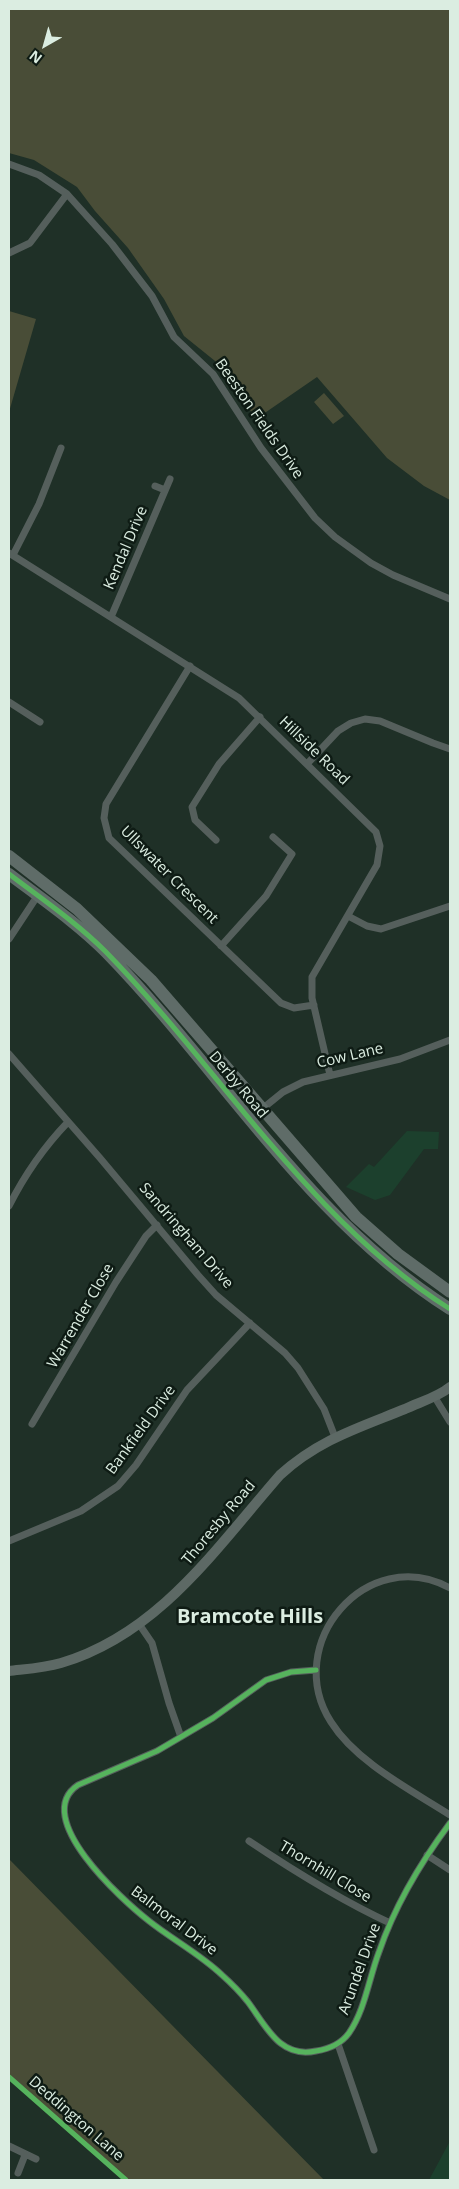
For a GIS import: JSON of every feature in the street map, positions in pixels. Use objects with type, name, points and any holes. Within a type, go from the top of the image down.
[{"type":"highway","name":"Derby Road","points":[[9,856],[46,883],[116,944],[151,980],[356,1217],[398,1254],[450,1292]]},
{"type":"highway","name":"Derby Road","points":[[9,874],[104,950],[137,985],[247,1116],[346,1227],[408,1281],[450,1310]]},
{"type":"street","name":"Beeston Fields Drive","points":[[9,164],[39,175],[67,194],[136,273],[174,337],[213,374],[261,448],[315,518],[335,537],[371,563],[393,575],[450,599]]},
{"type":"street","points":[[9,253],[30,243],[67,194]]},
{"type":"street","points":[[11,554],[42,496],[61,448]]},
{"type":"street","name":"Kendal Drive","points":[[111,617],[170,479]]},
{"type":"street","points":[[155,486],[166,490]]},
{"type":"street","name":"Hillside Road","points":[[11,554],[239,698],[376,832],[380,855],[377,865],[312,978],[311,991],[330,1075]]},
{"type":"street","name":"Ullswater Crescent","points":[[190,666],[106,804],[104,818],[109,838],[281,1003],[294,1008],[314,1005]]},
{"type":"street","points":[[9,702],[40,722]]},
{"type":"street","points":[[216,840],[194,820],[192,807],[219,764],[260,718]]},
{"type":"street","points":[[307,764],[338,731],[351,723],[365,719],[380,721],[450,748]]},
{"type":"street","points":[[221,946],[266,896],[292,854],[274,837]]},
{"type":"street","points":[[9,939],[38,896]]},
{"type":"street","points":[[348,916],[367,926],[381,928],[450,906]]},
{"type":"street","name":"Cow Lane","points":[[262,1109],[295,1085],[400,1059],[450,1040]]},
{"type":"street","name":"Sandringham Drive","points":[[9,1054],[158,1225],[204,1282],[285,1353],[304,1375],[324,1409],[335,1437]]},
{"type":"street","points":[[9,1206],[24,1179],[49,1144],[68,1122]]},
{"type":"street","name":"Warrender Close","points":[[32,1424],[116,1282],[146,1236],[158,1225]]},
{"type":"street","name":"Bankfield Drive","points":[[9,1542],[82,1511],[118,1486],[136,1465],[187,1390],[250,1323]]},
{"type":"street","name":"Thoresby Road","points":[[9,1671],[42,1667],[72,1659],[110,1642],[140,1624],[185,1586],[280,1475],[309,1451],[335,1437],[434,1396],[450,1387]]},
{"type":"street","points":[[434,1396],[450,1422]]},
{"type":"street","points":[[450,1588],[430,1579],[406,1577],[382,1581],[361,1590],[342,1605],[328,1624],[320,1644],[316,1670],[318,1688],[325,1710],[330,1721],[346,1741],[377,1767],[450,1815]]},
{"type":"street","points":[[140,1624],[152,1644],[181,1737]]},
{"type":"street","name":"Balmoral Drive","points":[[316,1670],[290,1672],[266,1680],[213,1718],[181,1737],[134,1762],[78,1785],[70,1790],[63,1803],[64,1816],[73,1838],[121,1897],[150,1922],[202,1958],[236,1988],[267,2030],[282,2045],[299,2052],[314,2052],[338,2044]]},
{"type":"street","name":"Arundel Drive","points":[[338,2044],[347,2035],[354,2023],[390,1923],[427,1855],[450,1823]]},
{"type":"street","name":"Thornhill Close","points":[[249,1841],[301,1876],[356,1907],[390,1923]]},
{"type":"street","points":[[427,1855],[450,1870]]},
{"type":"street","points":[[338,2044],[374,2150]]},
{"type":"street","points":[[9,2146],[36,2159]]},
{"type":"street","points":[[18,2173],[25,2155]]},
{"type":"shaded area","points":[[9,9],[450,9],[450,500],[424,486],[387,458],[317,377],[256,419],[220,365],[184,336],[164,299],[128,248],[95,211],[77,187],[34,160],[9,153]]},
{"type":"shaded area","points":[[9,311],[36,319],[9,412]]},
{"type":"shaded area","points":[[324,393],[344,416],[333,424],[314,402]]},
{"type":"shaded area","points":[[407,1131],[439,1132],[438,1149],[424,1149],[390,1195],[375,1200],[346,1187],[369,1164],[374,1167]]},
{"type":"shaded area","points":[[9,1859],[324,2180],[124,2180],[9,2074]]},
{"type":"shaded area","points":[[450,2141],[450,2180],[429,2180]]},
{"type":"cycle path","points":[[9,874],[71,921],[106,952],[148,998],[268,1141],[353,1232],[399,1273],[450,1309]]},
{"type":"cycle path","points":[[316,1670],[291,1672],[266,1680],[213,1718],[157,1751],[78,1785],[66,1799],[65,1817],[72,1837],[85,1857],[102,1877],[149,1921],[214,1967],[239,1991],[268,2030],[283,2045],[303,2052],[316,2051],[338,2043],[349,2033],[363,2004],[375,1962],[393,1917],[419,1869],[450,1823]]},
{"type":"cycle path","name":"Deddington Lane","points":[[9,2077],[126,2180]]},
{"type":"district","name":"Bramcote Hills","points":[[250,1617]]}]
